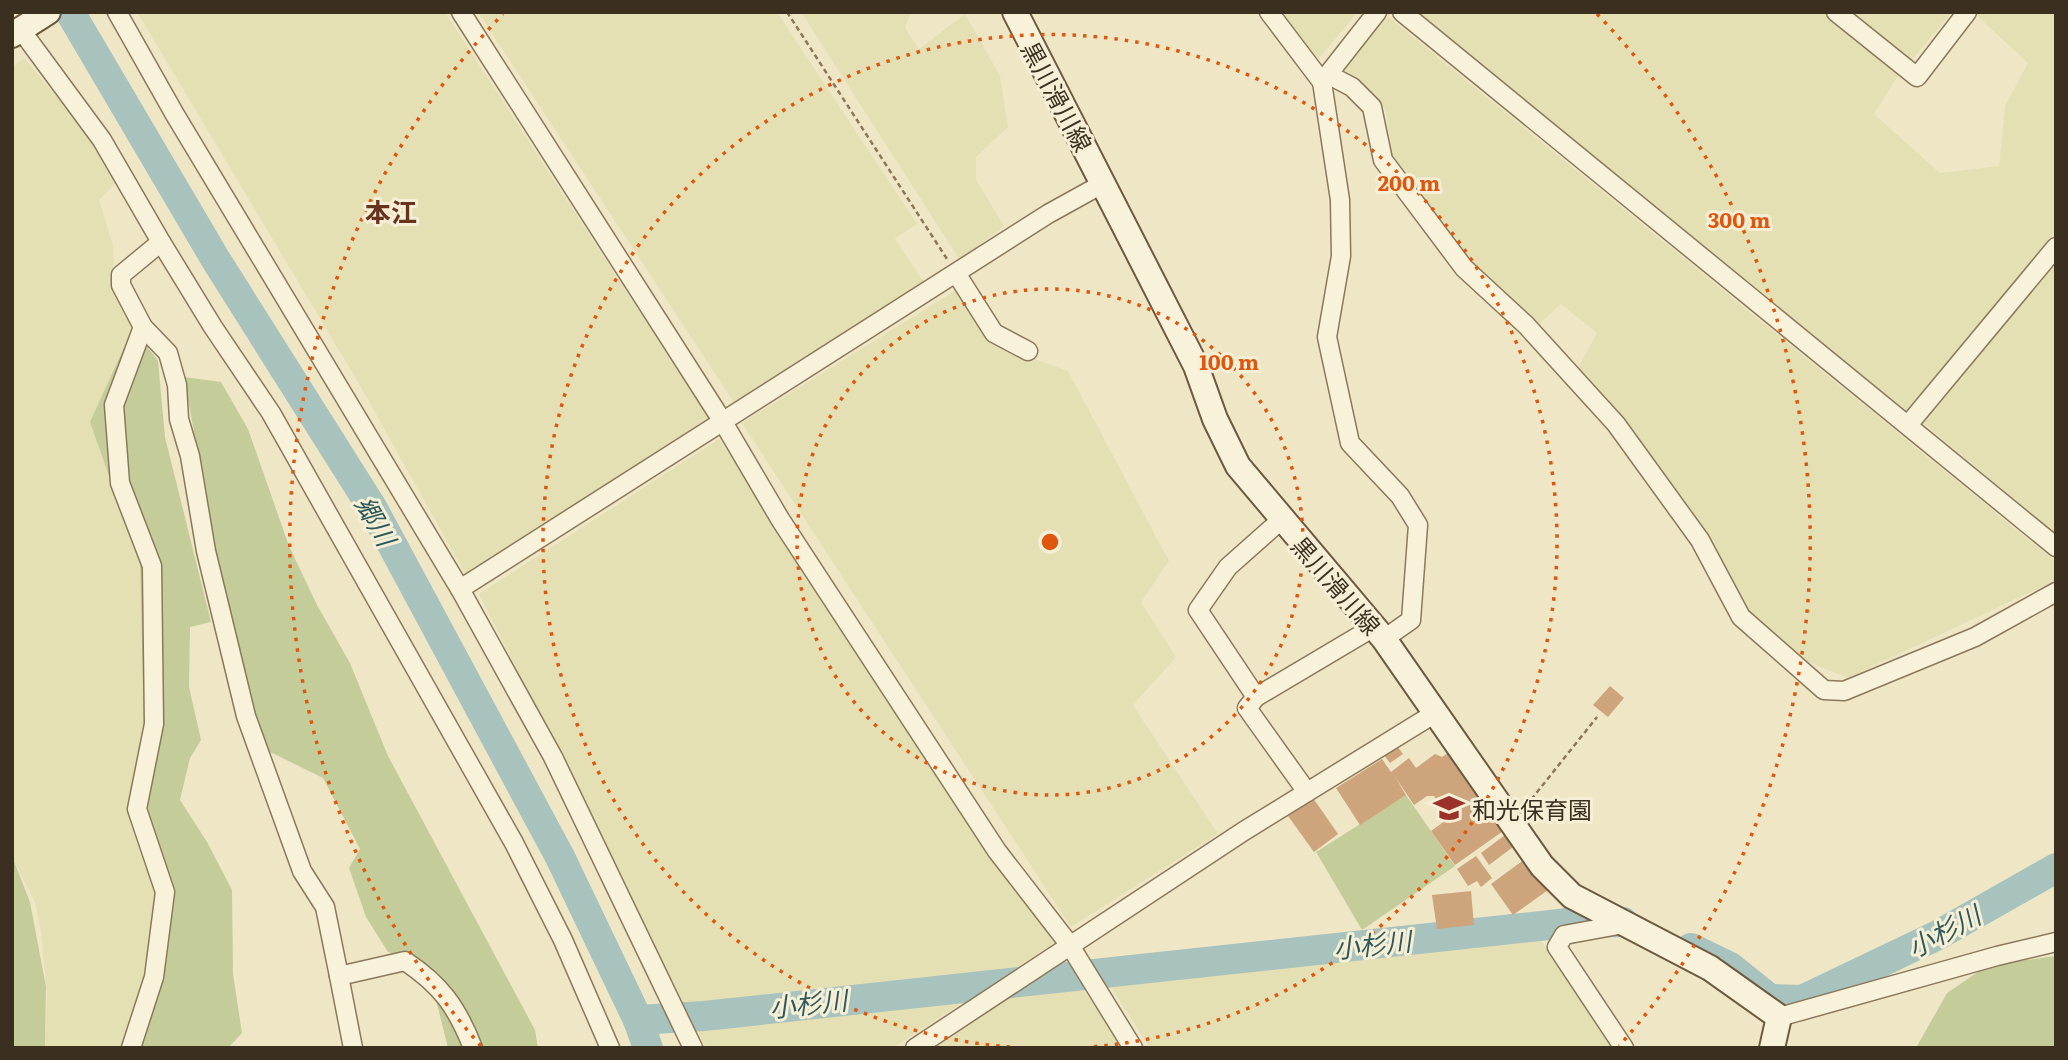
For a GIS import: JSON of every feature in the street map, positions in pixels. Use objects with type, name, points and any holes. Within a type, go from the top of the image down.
[{"type":"main road","points":[[20,30],[48,12]]},
{"type":"main road","name":"黒川滑川線","points":[[1015,12],[1104,183],[1159,299],[1196,366],[1214,419],[1238,466],[1379,633],[1437,712],[1542,866],[1572,896],[1710,968],[1779,1017]]},
{"type":"main road","points":[[1772,1048],[1779,1017]]},
{"type":"street","points":[[117,12],[174,113],[460,589],[553,757],[693,1048]]},
{"type":"street","points":[[461,12],[723,422],[779,519],[997,850],[1069,944],[1133,1048]]},
{"type":"street","points":[[1269,12],[1326,78],[1352,88],[1372,107],[1383,160],[1464,268],[1526,325],[1616,424],[1700,540],[1741,617],[1824,690],[1844,691],[1975,637],[2056,592]]},
{"type":"street","points":[[1307,792],[1247,708],[1256,697],[1379,633],[1411,620],[1418,525],[1400,496],[1350,443],[1327,337],[1341,256],[1340,200],[1326,78],[1377,12]]},
{"type":"street","points":[[1402,12],[2056,547]]},
{"type":"street","points":[[1836,12],[1917,77],[1967,12]]},
{"type":"street","points":[[20,30],[102,140],[213,327],[271,413],[502,821],[563,940],[610,1048]]},
{"type":"street","points":[[460,589],[1048,214],[1104,183]]},
{"type":"street","points":[[161,242],[121,275],[121,285],[143,327],[168,353],[177,385],[179,419],[190,456],[206,551],[246,716],[303,871],[325,906],[353,1048]]},
{"type":"street","points":[[1908,425],[2056,247]]},
{"type":"street","points":[[956,273],[993,332],[1028,351]]},
{"type":"street","points":[[131,1048],[154,977],[165,892],[137,809],[154,724],[152,566],[120,483],[114,405],[143,327]]},
{"type":"street","points":[[1256,697],[1198,610],[1228,567],[1281,520]]},
{"type":"street","points":[[915,1048],[1069,944],[1437,712]]},
{"type":"street","points":[[1624,924],[1564,935],[1557,947],[1624,1048]]},
{"type":"street","points":[[1779,1017],[2056,942]]},
{"type":"street","points":[[339,976],[405,961],[432,979],[454,1007],[461,1016],[473,1048]]},
{"type":"path","points":[[787,12],[956,273]]},
{"type":"path","points":[[1513,822],[1597,717]]},
{"type":"shaded area","points":[[137,12],[445,12],[708,418],[467,577],[358,382]]},
{"type":"shaded area","points":[[478,12],[777,12],[917,224],[895,239],[925,284],[735,404]]},
{"type":"shaded area","points":[[801,12],[911,12],[905,28],[919,49],[965,14],[1000,76],[1008,127],[976,157],[976,180],[1004,226],[960,260]]},
{"type":"shaded area","points":[[1281,12],[1358,12],[1318,59]]},
{"type":"shaded area","points":[[1418,12],[1952,12],[1896,79],[1874,114],[1940,173],[1999,166],[2005,106],[2028,63],[1977,16],[1980,12],[2056,12],[2056,231],[1908,414]]},
{"type":"shaded area","points":[[1386,15],[2056,562],[2056,580],[1848,678],[1801,659],[1752,619],[1732,581],[1633,429],[1578,368],[1597,333],[1561,304],[1537,326],[1470,262],[1393,158],[1386,111],[1376,95],[1341,69]]},
{"type":"shaded area","points":[[24,58],[89,136],[116,182],[99,200],[113,245],[114,276],[133,328],[93,423],[115,498],[139,554],[144,588],[146,718],[135,785],[158,893],[148,970],[128,1048],[45,1048],[47,995],[41,932],[35,902],[12,857],[12,67]]},
{"type":"shaded area","points":[[2056,262],[2056,534],[1922,422]]},
{"type":"shaded area","points":[[956,290],[989,343],[1068,371],[1169,561],[1141,602],[1176,657],[1133,705],[1218,834],[1071,927],[742,423]]},
{"type":"shaded area","points":[[719,439],[1054,943],[893,1048],[706,1048],[479,594]]},
{"type":"shaded area","points":[[1536,932],[1612,1048],[1150,1048],[1103,975]]},
{"type":"shaded area","points":[[1063,959],[1122,1048],[934,1048]]},
{"type":"green space","points":[[133,328],[158,361],[165,437],[211,622],[190,627],[189,687],[201,740],[190,758],[180,800],[207,842],[232,890],[233,974],[242,1033],[228,1048],[128,1048],[148,970],[158,896],[135,785],[144,729],[140,564],[90,422]]},
{"type":"green space","points":[[184,377],[221,382],[248,429],[289,546],[317,605],[350,663],[388,756],[535,1030],[538,1048],[448,1048],[427,964],[388,952],[366,917],[349,868],[360,849],[323,778],[264,749],[224,600]]},
{"type":"green space","points":[[1406,795],[1455,866],[1362,930],[1316,852]]},
{"type":"green space","points":[[12,856],[30,902],[46,987],[45,1048],[12,1048]]},
{"type":"green space","points":[[2056,956],[2056,1048],[1916,1048],[1947,993],[1988,965]]},
{"type":"building","points":[[1610,686],[1624,698],[1608,717],[1593,705]]},
{"type":"building","points":[[1397,746],[1403,754],[1390,763],[1384,755]]},
{"type":"building","points":[[1451,751],[1506,829],[1455,865],[1431,831],[1449,818],[1434,796],[1427,796],[1414,805],[1394,775],[1406,795],[1360,825],[1336,788],[1382,759],[1391,772],[1409,758],[1416,768],[1435,754],[1442,757]]},
{"type":"building","points":[[1313,798],[1338,834],[1314,852],[1288,816]]},
{"type":"building","points":[[1505,835],[1513,847],[1489,865],[1481,853]]},
{"type":"building","points":[[1476,856],[1492,878],[1481,887],[1477,881],[1468,886],[1457,869]]},
{"type":"building","points":[[1525,859],[1548,890],[1513,915],[1491,884]]},
{"type":"building","points":[[1471,891],[1474,925],[1437,929],[1432,895]]},
{"type":"waterway","name":"郷川","points":[[70,12],[216,260],[373,509],[560,857],[638,1020],[648,1048]]},
{"type":"waterway","name":"小杉川","points":[[1691,948],[1730,967],[1770,999],[1802,1000],[1938,935],[2056,868]]},
{"type":"waterway","name":"小杉川","points":[[638,1020],[704,1016],[1568,923],[1623,922]]},
{"type":"place","name":"和光保育園","points":[[1449,808]]},
{"type":"district","name":"本江","points":[[391,210]]}]
